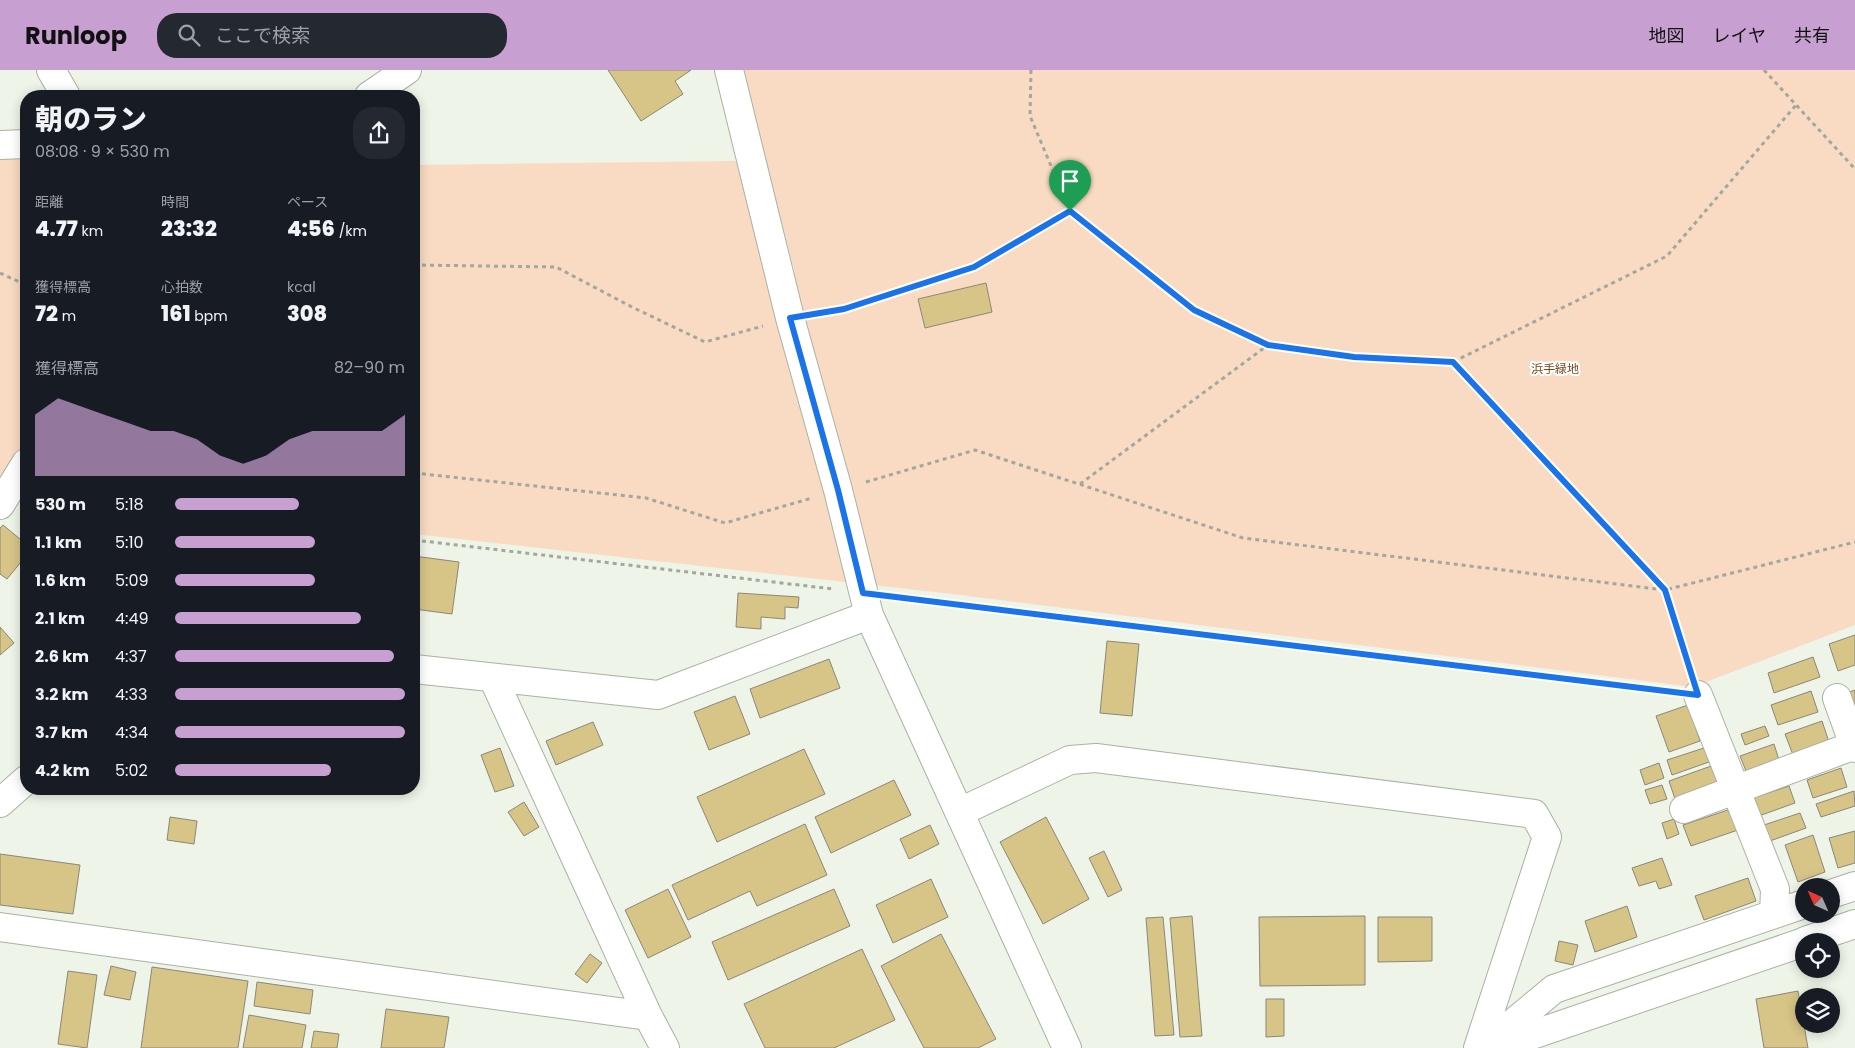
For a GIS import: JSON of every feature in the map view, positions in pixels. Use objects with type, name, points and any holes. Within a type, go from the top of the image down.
[{"type":"street","points":[[51,70],[63,90]]},
{"type":"street","points":[[378,90],[407,70]]},
{"type":"street","points":[[729,70],[790,318],[838,490],[866,604],[1067,1048]]},
{"type":"street","points":[[0,145],[20,144]]},
{"type":"street","points":[[0,505],[20,473]]},
{"type":"street","points":[[420,670],[658,695],[866,604]]},
{"type":"street","points":[[493,678],[648,1016],[665,1048]]},
{"type":"street","points":[[1698,695],[1774,889],[1774,914]]},
{"type":"street","points":[[1684,809],[1855,746],[1837,698]]},
{"type":"street","points":[[960,812],[1070,760],[1096,758],[1534,814],[1547,836],[1478,1048]]},
{"type":"street","points":[[0,803],[20,785]]},
{"type":"street","points":[[1840,891],[1855,886]]},
{"type":"street","points":[[1483,1048],[1554,989],[1795,907]]},
{"type":"street","points":[[1830,933],[1855,924]]},
{"type":"street","points":[[0,927],[648,1016]]},
{"type":"street","points":[[1494,1048],[1795,945]]},
{"type":"path","points":[[1031,70],[1030,116],[1070,211],[1194,310],[1268,345],[1354,357],[1453,362],[1667,256],[1796,105]]},
{"type":"path","points":[[1764,70],[1855,169]]},
{"type":"path","points":[[420,266],[556,267],[632,307],[705,342],[790,318],[844,309],[974,267],[1070,211]]},
{"type":"path","points":[[0,272],[20,282]]},
{"type":"path","points":[[1080,484],[1268,345]]},
{"type":"path","points":[[420,541],[866,604],[1698,695],[1665,590],[1453,362]]},
{"type":"path","points":[[420,473],[646,498],[725,523],[976,450],[1243,538],[1665,590],[1855,542]]},
{"type":"green space","name":"浜手緑地","points":[[742,70],[1855,70],[1855,625],[1693,687],[944,593],[420,535],[420,165],[736,161],[769,289],[795,273]]},
{"type":"green space","points":[[20,156],[20,494],[0,496],[0,157]]},
{"type":"building","points":[[608,70],[691,70],[675,81],[683,94],[641,121]]},
{"type":"building","points":[[986,283],[992,312],[925,328],[918,299]]},
{"type":"building","points":[[3,525],[20,539],[20,563],[7,579],[0,574],[0,528]]},
{"type":"building","points":[[420,557],[459,562],[452,614],[420,610]]},
{"type":"building","points":[[738,593],[799,597],[798,608],[785,607],[785,619],[761,617],[761,629],[736,627]]},
{"type":"building","points":[[0,627],[14,643],[0,655]]},
{"type":"building","points":[[1855,635],[1855,665],[1838,671],[1829,644]]},
{"type":"building","points":[[1107,641],[1139,644],[1132,716],[1100,713]]},
{"type":"building","points":[[1813,657],[1820,677],[1774,693],[1768,673]]},
{"type":"building","points":[[829,659],[840,688],[760,718],[750,689]]},
{"type":"building","points":[[1855,690],[1855,726],[1844,694]]},
{"type":"building","points":[[1811,691],[1818,712],[1778,725],[1771,705]]},
{"type":"building","points":[[735,696],[750,734],[709,750],[694,712]]},
{"type":"building","points":[[1688,705],[1700,741],[1669,752],[1656,716]]},
{"type":"building","points":[[1822,721],[1829,742],[1793,755],[1785,734]]},
{"type":"building","points":[[593,722],[603,745],[556,765],[546,741]]},
{"type":"building","points":[[1765,726],[1769,736],[1745,745],[1741,734]]},
{"type":"building","points":[[1774,744],[1779,760],[1746,771],[1740,756]]},
{"type":"building","points":[[500,748],[514,786],[495,792],[481,755]]},
{"type":"building","points":[[1704,748],[1709,762],[1672,775],[1667,760]]},
{"type":"building","points":[[804,749],[825,794],[717,842],[697,797]]},
{"type":"building","points":[[1659,763],[1664,778],[1645,785],[1640,770]]},
{"type":"building","points":[[1714,765],[1720,783],[1675,799],[1669,781]]},
{"type":"building","points":[[1841,768],[1847,787],[1813,798],[1807,780]]},
{"type":"building","points":[[894,780],[911,815],[831,853],[815,817]]},
{"type":"building","points":[[1662,785],[1667,799],[1650,804],[1645,790]]},
{"type":"building","points":[[1789,786],[1795,803],[1756,817],[1750,799]]},
{"type":"building","points":[[1854,791],[1855,806],[1821,817],[1816,804]]},
{"type":"building","points":[[524,802],[539,827],[524,836],[508,812]]},
{"type":"building","points":[[1731,809],[1738,830],[1691,846],[1683,825]]},
{"type":"building","points":[[1800,813],[1806,828],[1770,841],[1764,825]]},
{"type":"building","points":[[170,817],[197,821],[194,844],[167,840]]},
{"type":"building","points":[[1046,817],[1089,899],[1043,924],[1000,842]]},
{"type":"building","points":[[1674,819],[1679,834],[1667,839],[1662,823]]},
{"type":"building","points":[[805,824],[827,875],[757,906],[750,891],[688,920],[672,885]]},
{"type":"building","points":[[930,825],[939,844],[909,859],[900,839]]},
{"type":"building","points":[[1855,831],[1855,863],[1838,868],[1829,838]]},
{"type":"building","points":[[1813,835],[1825,872],[1809,878],[1797,878],[1785,845]]},
{"type":"building","points":[[1104,851],[1122,890],[1108,897],[1089,858]]},
{"type":"building","points":[[0,854],[80,865],[73,914],[0,905]]},
{"type":"building","points":[[1662,858],[1672,885],[1659,889],[1656,881],[1639,886],[1632,868]]},
{"type":"building","points":[[1748,878],[1756,901],[1704,920],[1695,896]]},
{"type":"building","points":[[931,879],[948,917],[893,943],[876,905]]},
{"type":"building","points":[[668,889],[691,937],[648,958],[625,910]]},
{"type":"building","points":[[834,889],[850,926],[728,980],[712,942]]},
{"type":"building","points":[[1627,906],[1637,937],[1595,952],[1585,921]]},
{"type":"building","points":[[1192,916],[1202,1036],[1180,1037],[1170,918]]},
{"type":"building","points":[[1365,916],[1365,985],[1260,986],[1259,917]]},
{"type":"building","points":[[1163,917],[1174,1035],[1155,1036],[1146,918]]},
{"type":"building","points":[[1378,917],[1432,917],[1432,961],[1378,962]]},
{"type":"building","points":[[941,934],[996,1039],[978,1048],[924,1048],[881,966]]},
{"type":"building","points":[[1559,941],[1578,945],[1573,965],[1555,961]]},
{"type":"building","points":[[862,949],[895,1020],[834,1048],[765,1048],[744,1004]]},
{"type":"building","points":[[590,954],[602,963],[587,983],[575,974]]},
{"type":"building","points":[[111,966],[136,972],[130,1000],[104,995]]},
{"type":"building","points":[[152,967],[248,981],[238,1048],[141,1048]]},
{"type":"building","points":[[68,971],[97,975],[87,1048],[58,1044]]},
{"type":"building","points":[[257,982],[313,990],[310,1014],[254,1006]]},
{"type":"building","points":[[1795,992],[1795,1033],[1805,1033],[1808,1048],[1764,1048],[1756,999]]},
{"type":"building","points":[[1266,999],[1284,999],[1284,1036],[1266,1037]]},
{"type":"building","points":[[386,1009],[449,1017],[444,1048],[381,1048]]},
{"type":"building","points":[[249,1015],[306,1025],[302,1048],[243,1048]]},
{"type":"building","points":[[314,1031],[339,1034],[337,1048],[311,1048]]},
{"type":"route","points":[[1070,211],[1194,310],[1268,345],[1354,357],[1453,362],[1665,590],[1698,695],[863,593],[838,490],[790,318],[844,309],[974,267],[1070,211]]}]
